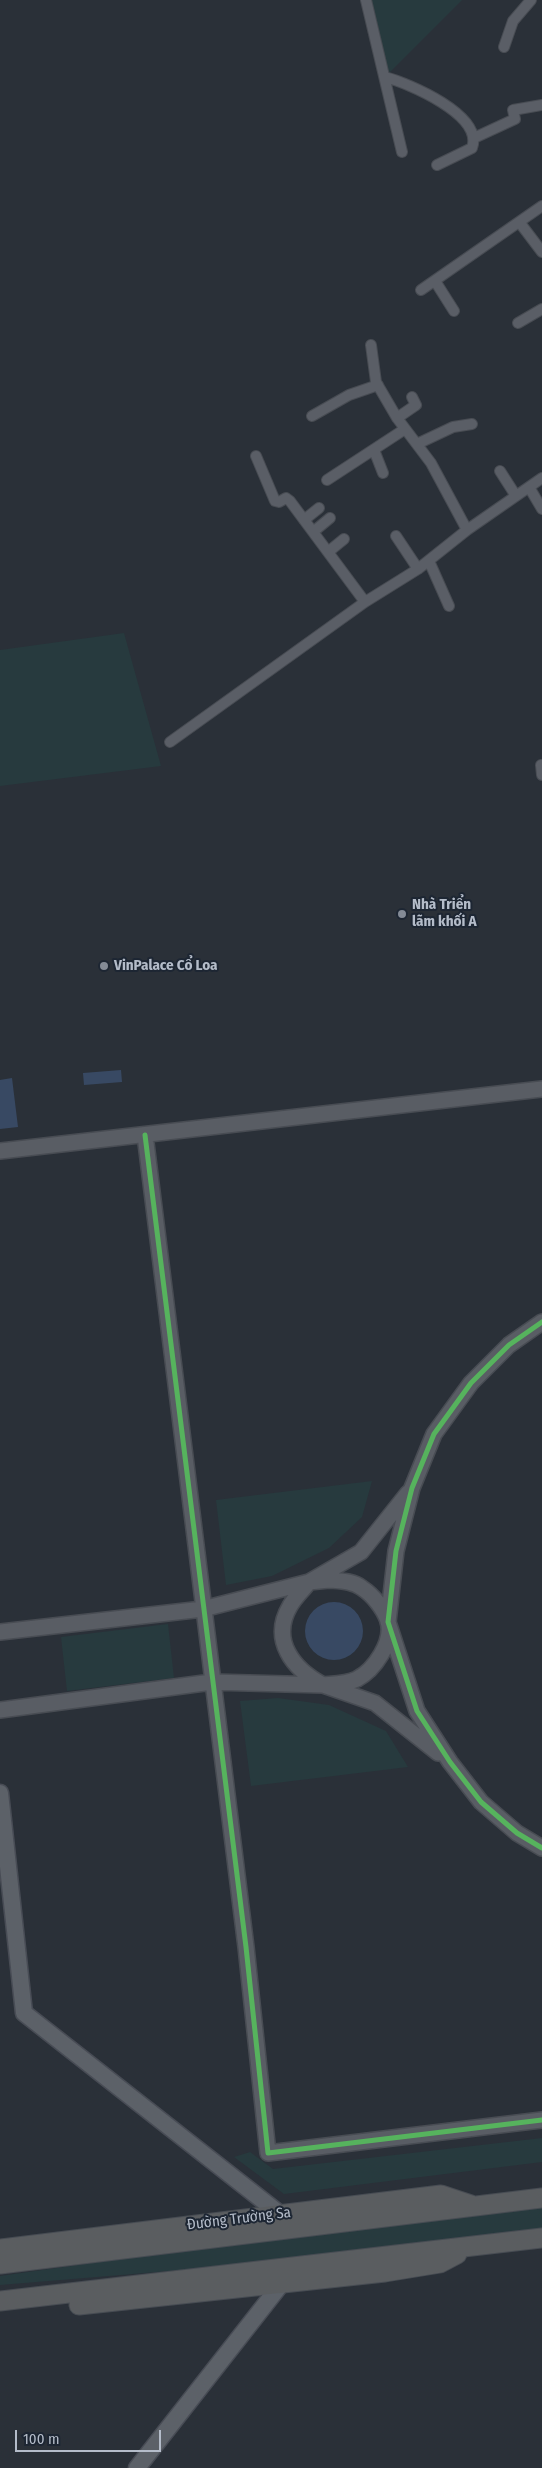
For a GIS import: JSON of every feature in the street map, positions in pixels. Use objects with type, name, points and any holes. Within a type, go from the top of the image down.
[{"type":"highway","name":"Đường Trường Sa","points":[[0,2249],[441,2195],[476,2206]]},
{"type":"highway","name":"Đường Trường Sa","points":[[0,2264],[542,2198]]},
{"type":"highway","points":[[0,2301],[542,2238]]},
{"type":"highway","points":[[0,2314],[282,2284],[440,2263],[471,2247]]},
{"type":"main road","points":[[0,1792],[24,2013],[280,2214]]},
{"type":"main road","points":[[137,2468],[282,2284]]},
{"type":"street","points":[[366,0],[402,152]]},
{"type":"street","points":[[504,47],[513,21],[531,0]]},
{"type":"street","points":[[385,77],[423,90],[443,103],[470,129],[474,138]]},
{"type":"street","points":[[438,165],[468,151],[474,138],[515,119],[513,110],[542,105]]},
{"type":"street","points":[[421,290],[540,211]]},
{"type":"street","points":[[520,223],[542,252]]},
{"type":"street","points":[[435,281],[454,311]]},
{"type":"street","points":[[518,323],[542,309]]},
{"type":"street","points":[[370,345],[378,385],[397,418],[431,463],[467,530]]},
{"type":"street","points":[[312,416],[349,395],[378,385]]},
{"type":"street","points":[[397,418],[416,405],[412,397]]},
{"type":"street","points":[[417,444],[453,427],[472,424]]},
{"type":"street","points":[[326,480],[405,429]]},
{"type":"street","points":[[374,450],[384,473]]},
{"type":"street","points":[[256,456],[275,500],[280,502],[288,499],[365,602]]},
{"type":"street","points":[[500,471],[516,496]]},
{"type":"street","points":[[170,742],[365,602],[418,570],[467,530],[542,478]]},
{"type":"street","points":[[529,487],[542,509]]},
{"type":"street","points":[[304,520],[319,508]]},
{"type":"street","points":[[313,532],[330,518]]},
{"type":"street","points":[[396,536],[418,570]]},
{"type":"street","points":[[328,552],[344,539]]},
{"type":"street","points":[[429,561],[449,606]]},
{"type":"street","points":[[0,1151],[542,1089]]},
{"type":"street","points":[[145,1135],[246,1947],[268,2153],[542,2120]]},
{"type":"street","points":[[0,1710],[212,1682],[323,1685],[355,1680],[369,1671],[379,1659],[385,1644],[396,1551],[412,1488],[434,1434],[471,1383],[509,1346],[542,1322]]},
{"type":"street","points":[[412,1488],[361,1552],[309,1582],[290,1606],[284,1622],[283,1638],[287,1653],[296,1667],[323,1685],[375,1703],[450,1762]]},
{"type":"street","points":[[0,1632],[203,1609],[309,1582],[346,1581],[361,1587],[374,1598],[388,1622],[417,1711],[450,1762],[481,1802],[517,1832],[542,1848]]},
{"type":"green space","points":[[366,0],[462,0],[385,77]]},
{"type":"green space","points":[[124,633],[161,766],[0,786],[0,650]]},
{"type":"green space","points":[[372,1481],[362,1517],[329,1548],[272,1576],[226,1585],[216,1500]]},
{"type":"green space","points":[[168,1624],[174,1678],[67,1691],[61,1637]]},
{"type":"green space","points":[[278,1698],[329,1705],[386,1731],[408,1767],[251,1786],[240,1701]]},
{"type":"green space","points":[[542,2138],[542,2162],[284,2194],[234,2157],[250,2152],[273,2169]]},
{"type":"green space","points":[[542,2204],[542,2229],[254,2264],[0,2285],[0,2276],[204,2247]]},
{"type":"water","points":[[121,1070],[122,1082],[84,1085],[83,1073]]},
{"type":"water","points":[[12,1078],[18,1127],[0,1129],[0,1080]]},
{"type":"water","points":[[334,1602],[345,1604],[358,1615],[363,1631],[361,1642],[350,1655],[334,1660],[323,1658],[310,1647],[305,1631],[307,1620],[318,1607]]},
{"type":"cycle path","points":[[145,1135],[246,1947],[268,2153],[542,2120]]},
{"type":"cycle path","points":[[542,1322],[509,1345],[471,1383],[434,1434],[412,1488],[396,1551],[388,1622],[417,1711],[450,1762],[481,1802],[517,1833],[542,1848]]},
{"type":"place","name":"Nhà Triển lãm khối A","points":[[402,914]]},
{"type":"place","name":"VinPalace Cổ Loa","points":[[104,966]]}]
